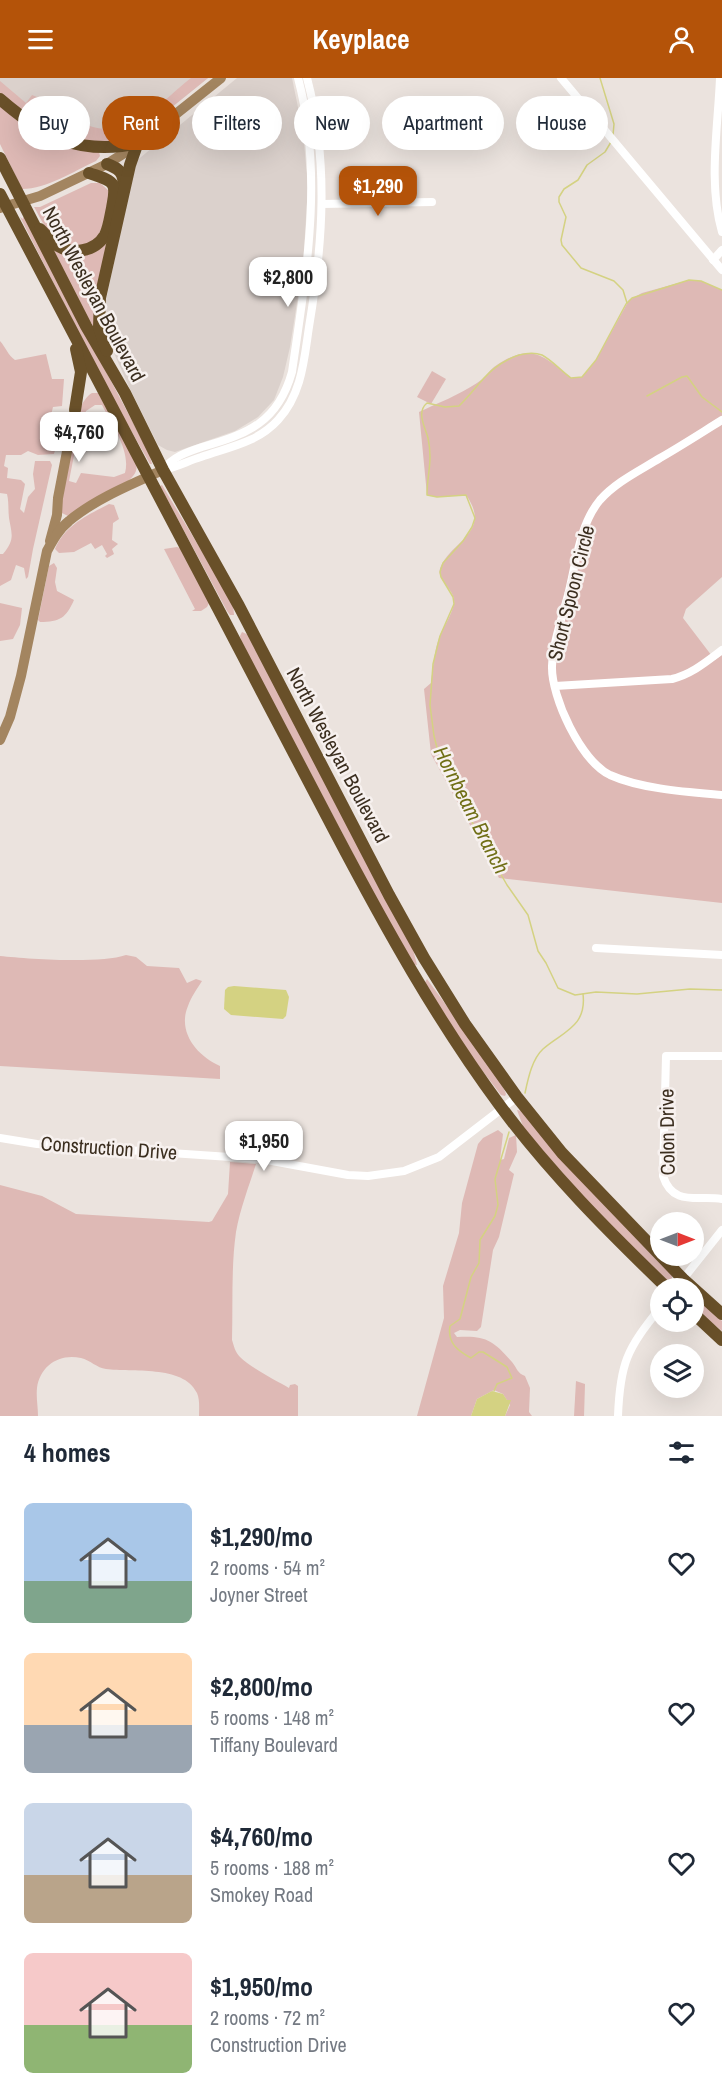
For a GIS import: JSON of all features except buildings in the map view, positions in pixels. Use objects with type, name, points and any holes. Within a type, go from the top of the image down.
[{"type":"highway","points":[[0,99],[32,124],[60,139],[86,147],[102,148]]},
{"type":"highway","points":[[120,386],[102,339],[99,311],[130,165],[136,150]]},
{"type":"highway","name":"North Wesleyan Boulevard","points":[[0,158],[86,326],[245,618],[430,968],[465,1024],[517,1097],[562,1153],[675,1278]]},
{"type":"highway","points":[[107,164],[115,167],[124,181],[119,214]]},
{"type":"highway","points":[[32,221],[63,249],[82,251],[97,244],[107,229],[114,189],[113,184],[107,180],[89,173]]},
{"type":"highway","name":"North Wesleyan Boulevard","points":[[0,194],[105,390],[387,931],[414,977],[442,1022],[502,1108],[547,1164],[577,1198],[657,1278]]},
{"type":"highway","points":[[54,296],[79,355],[81,372],[75,410]]},
{"type":"highway","points":[[75,410],[85,392],[90,388],[100,387],[105,390]]},
{"type":"highway","points":[[228,628],[245,618]]},
{"type":"highway","points":[[414,977],[430,968]]},
{"type":"highway","name":"North Wesleyan Boulevard","points":[[704,1301],[722,1314]]},
{"type":"highway","points":[[704,1323],[722,1340]]},
{"type":"main road","points":[[180,111],[221,78]]},
{"type":"main road","points":[[0,208],[39,196],[107,164],[129,150]]},
{"type":"main road","points":[[0,740],[10,717],[21,676],[53,524],[57,515],[75,410]]},
{"type":"main road","points":[[47,551],[69,522],[102,500],[163,470]]},
{"type":"street","points":[[163,470],[169,461],[191,451],[234,438],[259,425],[278,405],[289,384],[309,257],[312,214],[311,151],[298,78]]},
{"type":"street","points":[[163,470],[179,467],[202,456],[250,441],[264,433],[277,421],[293,399],[302,372],[312,311],[322,204],[320,147],[307,78]]},
{"type":"street","points":[[561,78],[722,270]]},
{"type":"street","points":[[720,78],[715,181],[717,212],[722,232]]},
{"type":"street","points":[[322,204],[432,202]]},
{"type":"street","points":[[713,260],[722,250]]},
{"type":"street","name":"Short Spoon Circle","points":[[722,420],[626,479],[608,492],[595,507],[584,532],[555,645],[552,667],[555,686],[568,719],[586,754],[608,774],[640,784],[722,795]]},
{"type":"street","points":[[555,686],[682,677],[700,668],[722,650]]},
{"type":"street","points":[[596,948],[722,956]]},
{"type":"street","name":"Colon Drive","points":[[722,1056],[666,1056],[663,1176],[672,1191],[683,1197],[722,1199]]},
{"type":"street","name":"Construction Drive","points":[[0,1138],[37,1144],[257,1158],[348,1175],[368,1176],[404,1171],[430,1161],[457,1145],[517,1097]]},
{"type":"street","points":[[685,1278],[722,1230]]},
{"type":"street","points":[[618,1416],[620,1381],[626,1358],[650,1322]]},
{"type":"shaded area","points":[[0,78],[208,78],[180,101],[180,96],[102,96],[102,134],[90,130],[90,96],[18,96],[18,103],[0,96]]},
{"type":"shaded area","points":[[191,78],[208,78],[180,101],[180,96],[170,96]]},
{"type":"shaded area","points":[[237,78],[292,78],[296,96],[294,150],[305,150],[308,187],[303,265],[290,347],[283,377],[274,400],[258,417],[235,431],[175,452],[158,445],[129,387],[110,344],[104,310],[135,162],[150,150],[180,150],[180,125],[192,115],[192,150],[282,150],[282,96],[215,96]]},
{"type":"shaded area","points":[[0,81],[18,96],[18,108],[0,96]]},
{"type":"shaded area","points":[[0,102],[18,116],[18,150],[90,149],[99,152],[100,156],[96,161],[60,179],[41,186],[22,189],[0,144]]},
{"type":"shaded area","points":[[90,126],[102,128],[102,143],[90,141]]},
{"type":"shaded area","points":[[91,183],[100,183],[109,191],[107,215],[97,239],[80,247],[63,243],[48,231],[34,207],[40,207]]},
{"type":"shaded area","points":[[20,217],[25,218],[149,453],[152,464],[107,388]]},
{"type":"shaded area","points":[[45,240],[60,251],[105,241],[110,242],[96,331],[85,314]]},
{"type":"shaded area","points":[[689,280],[701,281],[722,290],[722,577],[686,609],[683,618],[715,660],[722,655],[722,903],[499,878],[431,754],[424,689],[431,683],[437,643],[454,603],[452,593],[440,576],[440,571],[447,557],[468,535],[475,518],[473,507],[466,495],[437,497],[427,495],[419,412],[470,387],[482,380],[494,367],[517,355],[535,354],[552,363],[571,378],[582,377],[596,360],[629,300],[642,293]]},
{"type":"shaded area","points":[[0,341],[15,360],[46,354],[52,379],[64,379],[62,406],[53,407],[50,419],[52,429],[59,435],[54,454],[38,455],[28,451],[21,455],[6,455],[4,466],[8,468],[7,478],[21,480],[25,484],[20,509],[24,513],[28,497],[35,489],[33,474],[35,461],[50,461],[52,465],[28,577],[26,579],[24,568],[16,565],[11,580],[0,586],[0,554],[7,549],[12,537],[7,494],[0,493]]},
{"type":"shaded area","points":[[432,371],[446,379],[431,404],[417,397]]},
{"type":"shaded area","points":[[92,393],[98,393],[136,462],[136,469],[133,476],[121,487],[68,516],[60,512],[72,447],[76,445],[69,481],[76,483],[81,473],[114,477],[125,473],[123,447],[102,405],[95,405],[86,411],[78,438],[75,437],[79,412],[84,401]]},
{"type":"shaded area","points":[[162,485],[233,603],[234,615],[230,615],[227,611],[160,486]]},
{"type":"shaded area","points":[[109,504],[114,505],[119,519],[113,523],[112,540],[118,544],[112,549],[114,554],[107,558],[102,545],[95,549],[91,543],[74,552],[59,553],[55,549],[71,527]]},
{"type":"shaded area","points":[[180,548],[209,603],[201,611],[192,611],[195,609],[164,549]]},
{"type":"shaded area","points":[[54,563],[57,568],[55,582],[57,591],[74,600],[62,618],[40,622],[38,620],[49,566]]},
{"type":"shaded area","points":[[0,603],[22,608],[20,625],[13,639],[0,641]]},
{"type":"shaded area","points":[[242,632],[249,635],[412,945],[417,965],[411,964],[241,641]]},
{"type":"shaded area","points":[[126,955],[136,957],[147,966],[179,968],[187,983],[196,979],[202,981],[189,1003],[185,1025],[191,1042],[204,1056],[220,1066],[220,1079],[0,1066],[0,956],[82,960]]},
{"type":"shaded area","points":[[427,979],[498,1076],[505,1096],[501,1095],[455,1035],[424,984]]},
{"type":"shaded area","points":[[234,986],[286,990],[289,997],[286,1016],[283,1019],[231,1015],[224,1009],[225,990]]},
{"type":"shaded area","points":[[517,1110],[522,1111],[567,1166],[650,1252],[650,1264],[603,1219],[524,1129]]},
{"type":"shaded area","points":[[498,1130],[503,1134],[500,1160],[504,1159],[509,1138],[516,1135],[517,1152],[509,1170],[514,1174],[499,1237],[493,1250],[481,1327],[477,1331],[460,1330],[454,1333],[457,1337],[482,1338],[494,1344],[506,1355],[525,1376],[530,1388],[529,1412],[532,1416],[505,1416],[510,1405],[503,1394],[494,1390],[477,1399],[471,1416],[417,1416],[444,1318],[443,1286],[459,1233],[462,1203],[478,1144],[483,1138]]},
{"type":"shaded area","points":[[230,1162],[256,1164],[242,1206],[234,1245],[232,1340],[238,1355],[250,1365],[289,1388],[290,1385],[298,1386],[298,1416],[199,1416],[197,1393],[190,1384],[180,1378],[156,1372],[106,1369],[84,1359],[65,1357],[52,1363],[42,1373],[37,1388],[38,1416],[0,1416],[0,1185],[42,1196],[76,1214],[209,1222],[212,1221],[228,1194]]},
{"type":"shaded area","points":[[652,1266],[663,1266],[672,1275],[672,1278],[665,1278]]},
{"type":"shaded area","points":[[704,1305],[722,1321],[722,1331],[704,1317]]},
{"type":"shaded area","points":[[576,1381],[585,1384],[584,1416],[574,1416]]},
{"type":"shaded area","points":[[492,1391],[503,1394],[507,1400],[511,1400],[505,1416],[471,1416],[477,1399]]},
{"type":"waterway","points":[[600,78],[614,124],[613,135]]},
{"type":"waterway","points":[[611,142],[605,152],[587,165],[578,180],[564,189],[559,197],[566,217],[561,240],[562,245],[581,268],[614,281],[623,290],[627,303]]},
{"type":"waterway","name":"Hornbeam Branch","points":[[722,290],[701,281],[689,280],[632,298],[626,304],[596,360],[582,377],[571,378],[542,355],[536,353],[519,355],[492,370],[459,406],[445,407],[427,403],[422,411],[430,454],[427,495],[437,497],[466,495],[475,518],[463,541],[443,563],[440,572],[453,597],[454,604],[440,636],[433,664],[430,705],[434,736],[441,763],[483,843],[507,885],[528,915],[538,951],[558,988],[575,995],[596,992],[637,994],[690,989],[722,990]]},
{"type":"waterway","points":[[647,396],[687,376],[702,397],[722,412]]},
{"type":"waterway","name":"Hornbeam Branch","points":[[525,1093],[531,1069],[539,1053],[572,1028],[577,1021],[581,1014],[583,994]]},
{"type":"waterway","name":"Hornbeam Branch","points":[[494,1391],[497,1384],[512,1378],[507,1367],[483,1352],[471,1358],[466,1355],[454,1346],[450,1337],[450,1326],[460,1319],[471,1277],[479,1263],[480,1240],[495,1216],[498,1205],[495,1179],[509,1132]]}]
